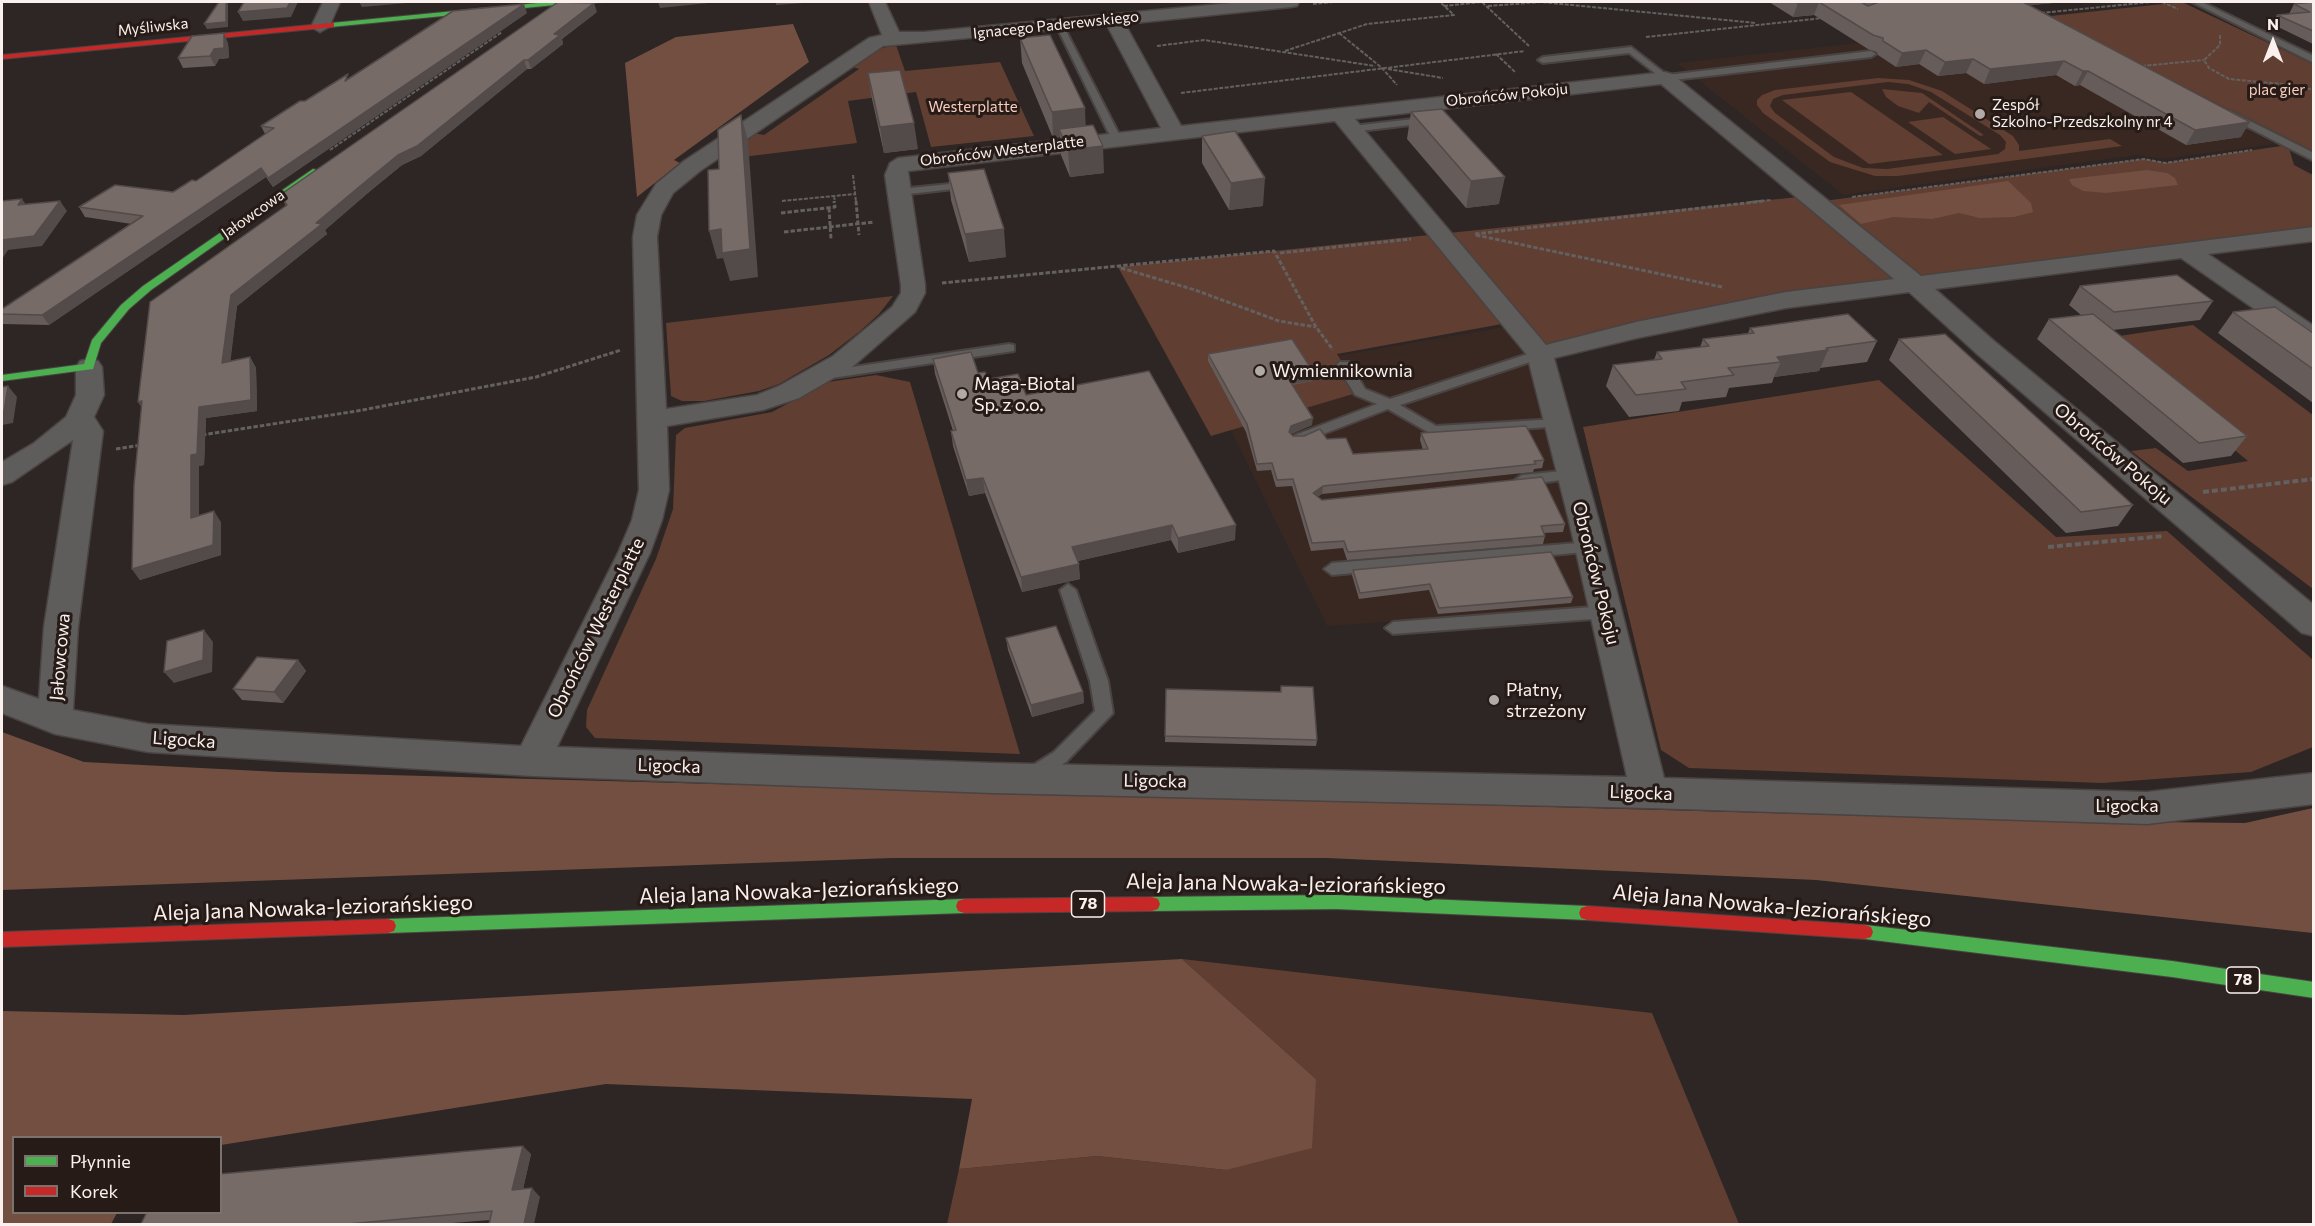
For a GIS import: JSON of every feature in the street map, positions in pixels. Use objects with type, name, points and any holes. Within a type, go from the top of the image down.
[{"type":"main road","points":[[536,19],[559,2]]},
{"type":"main road","name":"Myśliwska","points":[[2,57],[565,2]]},
{"type":"main road","name":"Jałowcowa","points":[[89,367],[96,342],[133,300],[324,165]]},
{"type":"main road","points":[[2,378],[89,367]]},
{"type":"main road","name":"Aleja Jana Nowaka-Jeziorańskiego","points":[[2,940],[998,904],[1336,902],[1622,914],[1866,932],[2172,969],[2313,990]]},
{"type":"street","points":[[320,27],[331,2]]},
{"type":"street","points":[[877,2],[892,38]]},
{"type":"street","name":"Ignacego Paderewskiego","points":[[892,38],[924,38],[1291,2]]},
{"type":"street","points":[[1113,19],[1174,132]]},
{"type":"street","name":"Obrońców Westerplatte","points":[[532,761],[634,553],[647,520],[654,490],[654,420],[645,237],[650,215],[664,189],[693,166],[867,48],[892,38]]},
{"type":"street","name":"Obrońców Pokoju","points":[[1346,121],[1665,78],[1913,282],[2313,624]]},
{"type":"street","name":"Obrońców Westerplatte","points":[[654,420],[763,402],[824,375],[902,312],[913,293],[896,175],[898,168],[906,163],[1174,132],[1346,121]]},
{"type":"street","name":"Obrońców Pokoju","points":[[1346,121],[1540,354],[1590,547],[1649,793]]},
{"type":"street","points":[[1540,354],[1712,314],[1913,282],[2313,234]]},
{"type":"street","points":[[2184,249],[2313,338]]},
{"type":"street","points":[[2,476],[44,449],[78,422],[90,395],[89,367]]},
{"type":"street","name":"Jałowcowa","points":[[55,720],[61,627],[89,431],[85,423],[78,422]]},
{"type":"street","name":"Ligocka","points":[[2,699],[55,720],[147,738],[532,761],[1026,778],[2148,808],[2306,791],[2313,788]]},
{"type":"lane","points":[[2196,2],[2313,60]]},
{"type":"lane","points":[[1058,25],[1116,138]]},
{"type":"lane","points":[[1543,60],[1631,50],[1665,78],[1872,54]]},
{"type":"lane","points":[[2224,111],[2313,158]]},
{"type":"lane","points":[[1346,121],[1434,119]]},
{"type":"lane","points":[[900,192],[959,186]]},
{"type":"lane","points":[[824,375],[1009,348]]},
{"type":"lane","points":[[1298,438],[1389,404],[1540,354]]},
{"type":"lane","points":[[1344,365],[1360,392],[1389,404],[1433,431],[1558,423]]},
{"type":"lane","points":[[1501,483],[1572,475]]},
{"type":"lane","points":[[1332,569],[1590,547]]},
{"type":"lane","points":[[1026,778],[1060,757],[1104,713],[1099,681],[1068,590]]},
{"type":"lane","points":[[1394,628],[1606,612]]},
{"type":"path","points":[[1284,51],[1367,24],[1454,15],[1440,2]]},
{"type":"path","points":[[1444,6],[1482,2]]},
{"type":"path","points":[[1488,6],[1541,2],[1767,24]]},
{"type":"path","points":[[1642,37],[1823,18]]},
{"type":"path","points":[[359,130],[503,30]]},
{"type":"path","points":[[1339,33],[1382,68],[1399,88]]},
{"type":"path","points":[[2140,67],[2204,60],[2220,45],[2220,33]]},
{"type":"path","points":[[1128,49],[1204,40],[1450,79]]},
{"type":"path","points":[[1154,96],[1533,50]]},
{"type":"path","points":[[1496,54],[1518,75]]},
{"type":"path","points":[[2204,60],[2209,69],[2229,79],[2262,84],[2292,85],[2313,90]]},
{"type":"path","points":[[1728,288],[1473,235],[1812,199],[2144,159],[2165,163],[2288,145]]},
{"type":"path","points":[[853,175],[860,235]]},
{"type":"path","points":[[782,201],[855,194]]},
{"type":"path","points":[[781,213],[835,207],[834,196]]},
{"type":"path","points":[[829,208],[831,239]]},
{"type":"path","points":[[784,232],[858,223],[882,223]]},
{"type":"path","points":[[1280,253],[1441,236]]},
{"type":"path","points":[[930,284],[1274,251],[1316,327],[1344,365]]},
{"type":"path","points":[[1118,267],[1195,290],[1279,321],[1316,327]]},
{"type":"path","points":[[197,436],[357,411],[536,377],[650,341]]},
{"type":"path","points":[[106,451],[152,443]]},
{"type":"path","points":[[2202,492],[2313,479]]},
{"type":"path","points":[[2048,547],[2205,532]]},
{"type":"shaded area","name":"Zespół Szkolno-Przedszkolny nr 4","points":[[2035,16],[2274,144],[2164,159],[2137,155],[1843,195],[1677,63],[1913,37]]},
{"type":"shaded area","points":[[793,24],[809,62],[674,160],[680,163],[637,197],[625,63],[676,37]]},
{"type":"shaded area","points":[[2147,170],[2167,173],[2175,178],[2178,185],[2106,193],[2083,191],[2072,185],[2069,179]]},
{"type":"shaded area","points":[[2008,181],[2031,203],[2033,212],[2014,217],[1980,218],[1959,213],[1932,219],[1893,217],[1861,224],[1839,205]]},
{"type":"shaded area","points":[[1510,326],[1532,351],[1599,608],[1327,626],[1220,408],[1320,359]]},
{"type":"shaded area","points":[[2,732],[84,762],[279,772],[2063,821],[2245,823],[2313,808],[2313,933],[1816,880],[1327,858],[892,858],[2,890]]},
{"type":"shaded area","points":[[1182,959],[1316,1079],[1312,1148],[1226,1170],[1097,1156],[959,1169],[972,1099],[606,1084],[222,1145],[222,1136],[12,1136],[12,1214],[116,1214],[111,1224],[2,1224],[2,1011],[184,1015]]},
{"type":"green space","name":"plac gier","points":[[2182,2],[2313,64],[2313,154],[2050,16]]},
{"type":"green space","name":"Westerplatte","points":[[896,45],[905,71],[1000,62],[1034,136],[931,147],[916,92],[848,101],[857,143],[718,160],[753,133],[764,135],[859,69],[850,66],[873,50]]},
{"type":"green space","points":[[1878,78],[1909,80],[1942,91],[2013,136],[2019,145],[2019,151],[2110,139],[2122,146],[1898,176],[1875,176],[1830,162],[1763,113],[1757,105],[1757,100],[1762,95],[1775,90]],"holes":[[[1888,82],[1908,84],[1931,92],[2000,135],[2006,142],[2005,149],[1998,154],[1887,169],[1863,168],[1834,157],[1775,113],[1770,106],[1773,99],[1783,95]]]},
{"type":"green space","points":[[1882,89],[1922,93],[1984,135],[1980,136],[1929,102],[1919,113],[1898,106],[1886,97]]},
{"type":"green space","points":[[1851,92],[1943,155],[1869,164],[1782,100]]},
{"type":"green space","points":[[1943,117],[1991,149],[1955,154],[1908,122]]},
{"type":"green space","points":[[2288,145],[2294,165],[2313,175],[2313,234],[1913,282],[1540,354],[1513,322],[1337,354],[1360,392],[1211,436],[1118,267],[1808,196],[1816,202],[2144,159],[2165,163]]},
{"type":"green space","points":[[893,296],[879,314],[859,332],[829,355],[779,384],[759,391],[704,401],[682,401],[671,396],[666,323]]},
{"type":"green space","points":[[2193,325],[2313,415],[2313,589],[2131,451],[2156,448],[2188,471],[2248,461],[2099,339]]},
{"type":"green space","points":[[876,375],[910,382],[1020,754],[595,738],[586,727],[587,710],[656,559],[673,509],[676,435],[685,428],[772,412],[828,382]]},
{"type":"green space","points":[[1879,380],[2056,537],[2167,531],[2313,660],[2313,747],[2251,772],[2102,783],[1689,768],[1661,750],[1583,427]]},
{"type":"green space","points":[[1182,959],[1652,1013],[1739,1224],[947,1224],[959,1169],[1097,1156],[1226,1170],[1316,1079]]},
{"type":"building","points":[[219,2],[226,2],[226,22],[204,24]]},
{"type":"building","points":[[244,2],[290,2],[287,8],[238,12]]},
{"type":"building","points":[[558,2],[594,3],[554,34],[560,35],[528,60],[524,60],[417,146],[398,155],[316,223],[322,224],[231,295],[222,363],[250,357],[251,400],[199,407],[197,454],[191,455],[191,518],[214,511],[213,545],[132,569],[134,485],[142,401],[138,402],[150,302],[287,205],[280,195]]},
{"type":"building","points":[[1819,2],[1861,2],[1868,6],[1879,2],[2023,2],[2250,122],[2195,130],[2088,71],[2083,71],[2064,61],[1990,69],[1973,59],[1945,62],[1926,50],[1902,53],[1883,41],[1883,38],[1873,35]]},
{"type":"building","points":[[2313,2],[2313,31],[2277,15],[2310,12],[2294,4]]},
{"type":"building","points":[[524,4],[268,178],[261,168],[42,315],[2,314],[2,309],[143,216],[79,207],[115,185],[173,192],[192,180],[196,181],[274,128],[261,126],[348,74],[345,81],[453,11]]},
{"type":"building","points":[[224,33],[224,48],[214,49],[210,56],[178,58],[192,36]]},
{"type":"building","points":[[1050,35],[1085,108],[1052,112],[1020,38]]},
{"type":"building","points":[[900,70],[914,123],[880,127],[868,73]]},
{"type":"building","points":[[1442,109],[1505,177],[1471,181],[1411,112]]},
{"type":"building","points":[[741,115],[750,249],[722,253],[721,229],[709,231],[708,170],[719,169],[718,130]]},
{"type":"building","points":[[1093,125],[1103,146],[1068,150],[1059,129]]},
{"type":"building","points":[[1235,131],[1265,178],[1231,183],[1202,136]]},
{"type":"building","points":[[984,169],[1004,229],[965,234],[948,173]]},
{"type":"building","points":[[22,199],[18,205],[60,201],[34,236],[2,240],[2,201]]},
{"type":"building","points":[[2177,275],[2213,301],[2114,312],[2080,286]]},
{"type":"building","points":[[2275,307],[2313,333],[2313,369],[2233,312]]},
{"type":"building","points":[[1848,314],[1877,341],[1777,357],[1781,362],[1728,368],[1734,375],[1681,382],[1686,389],[1636,395],[1613,365],[1662,359],[1657,352],[1709,346],[1703,339],[1754,333],[1750,328]]},
{"type":"building","points":[[2093,314],[2247,436],[2199,443],[2049,319]]},
{"type":"building","points":[[1945,334],[2133,505],[2081,512],[1899,339]]},
{"type":"building","points":[[1292,339],[1314,373],[1288,378],[1313,418],[1291,426],[1289,432],[1293,436],[1304,436],[1320,429],[1327,439],[1346,438],[1353,454],[1428,449],[1421,433],[1526,426],[1544,460],[1534,461],[1536,464],[1323,486],[1313,493],[1322,500],[1542,477],[1565,524],[1541,526],[1545,536],[1348,552],[1344,541],[1312,543],[1293,479],[1277,480],[1272,463],[1257,464],[1247,424],[1208,354]]},
{"type":"building","points":[[971,352],[978,373],[985,372],[989,379],[1018,374],[1026,395],[1149,371],[1236,525],[1178,538],[1172,525],[1072,547],[1079,564],[1021,577],[983,478],[966,480],[951,431],[956,430],[933,359]]},
{"type":"building","points":[[8,386],[4,411],[2,412],[2,387]]},
{"type":"building","points":[[1551,552],[1573,597],[1439,608],[1430,584],[1360,593],[1353,570]]},
{"type":"building","points":[[1056,626],[1083,692],[1031,705],[1006,638]]},
{"type":"building","points":[[204,630],[203,660],[164,672],[167,641]]},
{"type":"building","points":[[257,657],[298,660],[274,692],[233,689]]},
{"type":"building","points":[[1281,686],[1313,687],[1317,740],[1165,736],[1166,689],[1281,692]]},
{"type":"building","points":[[523,1146],[512,1190],[532,1188],[524,1224],[489,1224],[492,1211],[347,1224],[141,1224],[146,1214],[222,1214],[222,1174]]},
{"type":"traffic: fast","points":[[331,25],[565,2]]},
{"type":"traffic: fast","points":[[2,378],[89,367],[96,342],[125,307],[147,288],[316,171]]},
{"type":"traffic: fast","points":[[1152,904],[1336,902],[1587,913]]},
{"type":"traffic: fast","points":[[388,926],[964,906]]},
{"type":"traffic: fast","points":[[1865,932],[2172,969],[2314,990]]},
{"type":"traffic: jam","points":[[2,57],[331,25]]},
{"type":"traffic: jam","points":[[964,906],[1152,904]]},
{"type":"traffic: jam","points":[[1587,913],[1865,932]]},
{"type":"traffic: jam","points":[[2,940],[388,926]]},
{"type":"place","name":"Zespół Szkolno-Przedszkolny nr 4","points":[[1980,114]]},
{"type":"place","name":"Wymiennikownia","points":[[1260,371]]},
{"type":"place","name":"Maga-Biotal Sp. z o.o.","points":[[962,394]]},
{"type":"place","name":"Płatny, strzeżony","points":[[1494,700]]}]
